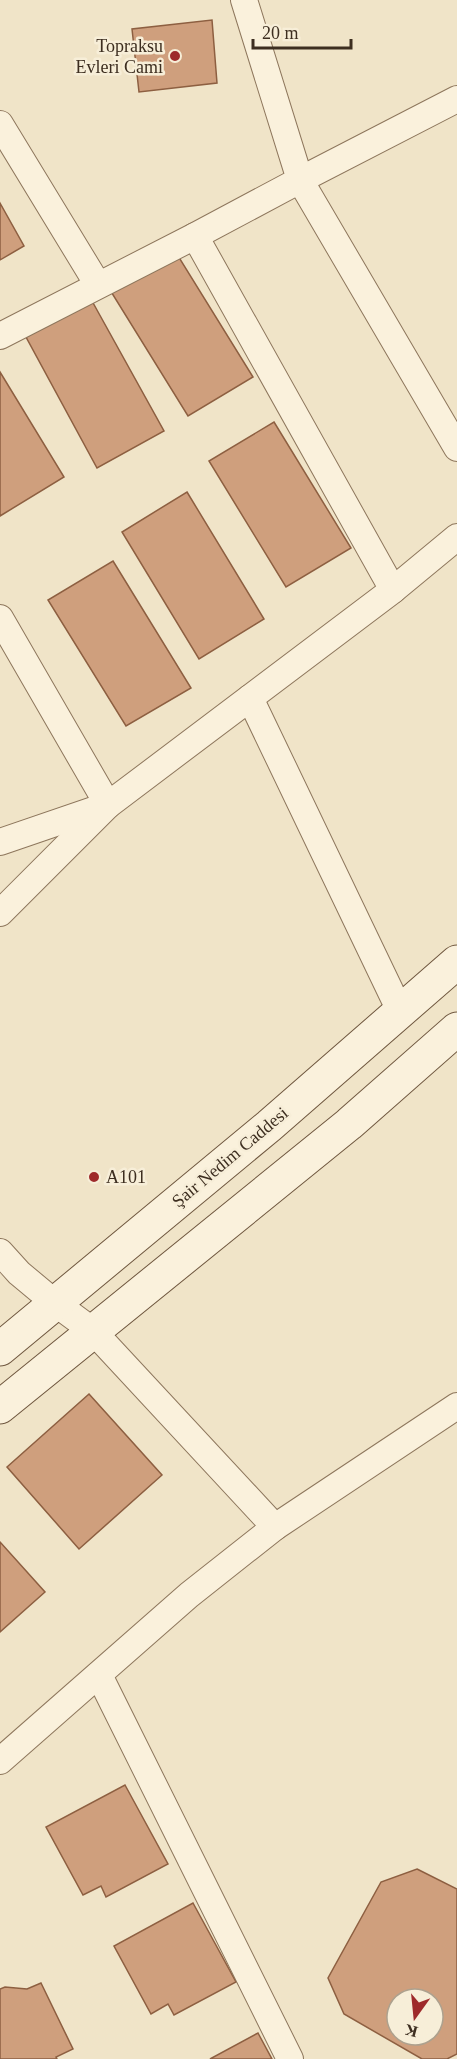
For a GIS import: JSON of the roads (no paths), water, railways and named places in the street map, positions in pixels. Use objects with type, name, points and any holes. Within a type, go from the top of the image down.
[{"type":"street","points":[[244,0],[300,180],[457,448]]},
{"type":"street","points":[[0,336],[457,99]]},
{"type":"street","points":[[0,124],[98,285]]},
{"type":"street","points":[[195,236],[393,590]]},
{"type":"street","points":[[0,913],[108,805],[393,590],[457,537]]},
{"type":"street","points":[[0,618],[108,805]]},
{"type":"street","points":[[250,698],[400,1011]]},
{"type":"street","points":[[0,843],[108,805]]},
{"type":"street","name":"Şair Nedim Caddesi","points":[[0,1348],[269,1126],[457,962]]},
{"type":"street","points":[[0,1407],[349,1124],[457,1029]]},
{"type":"street","points":[[0,1252],[19,1273],[93,1331],[275,1527]]},
{"type":"street","points":[[0,1761],[189,1595],[275,1527],[457,1406]]},
{"type":"street","points":[[99,1674],[290,2059]]},
{"type":"place","name":"Topraksu Evleri Cami","points":[[175,56]]},
{"type":"place","name":"A101","points":[[94,1177]]}]
